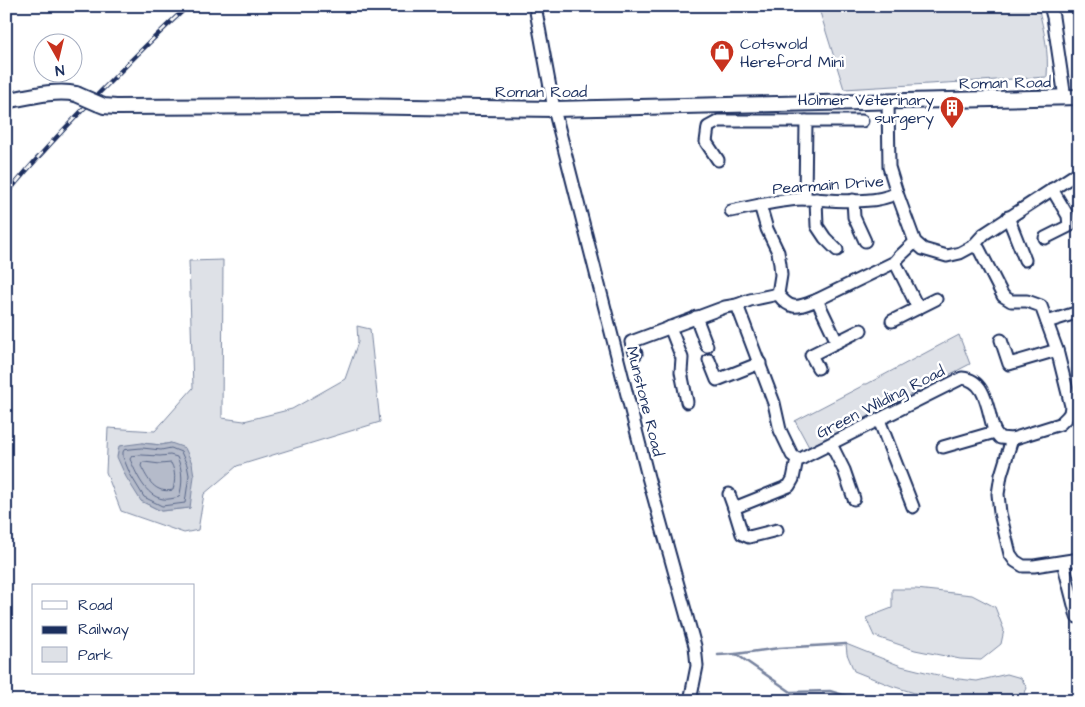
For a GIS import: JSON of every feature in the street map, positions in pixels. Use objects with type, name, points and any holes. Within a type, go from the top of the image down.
[{"type":"main road","name":"Roman Road","points":[[6,101],[69,93],[104,106],[116,107],[341,106],[554,109],[1072,98]]},
{"type":"street","name":"Munstone Road","points":[[535,6],[554,109],[648,477],[695,646],[697,666],[690,701]]},
{"type":"street","points":[[1050,6],[1072,98]]},
{"type":"street","points":[[888,102],[889,167],[915,242],[924,249],[947,256],[960,253],[972,246],[984,234],[1079,172]]},
{"type":"street","points":[[718,160],[706,142],[708,127],[719,121],[862,121]]},
{"type":"street","points":[[806,121],[811,199],[817,226],[825,238],[837,250]]},
{"type":"street","points":[[1045,238],[1069,226],[1068,216],[1052,189]]},
{"type":"street","name":"Pearmain Drive","points":[[731,211],[784,200],[870,200],[888,197],[897,193]]},
{"type":"street","points":[[853,200],[854,217],[865,241]]},
{"type":"street","points":[[760,205],[767,229],[778,252],[781,275],[778,294],[786,304],[795,307],[806,305],[895,262],[915,242]]},
{"type":"street","points":[[1008,218],[1025,260]]},
{"type":"street","points":[[943,447],[995,432],[1000,438],[1012,439],[1060,424],[1070,413],[1074,395],[1040,306],[1027,302],[1011,301],[1003,296],[979,249],[972,246]]},
{"type":"street","points":[[895,262],[918,308]]},
{"type":"street","points":[[636,354],[629,337],[670,327],[750,300],[778,294]]},
{"type":"street","points":[[892,322],[936,298]]},
{"type":"street","points":[[817,300],[837,342]]},
{"type":"street","points":[[731,306],[760,363],[774,403],[780,430],[792,455],[796,459],[793,479],[789,486],[734,508]]},
{"type":"street","points":[[1047,322],[1079,312]]},
{"type":"street","points":[[696,317],[707,346]]},
{"type":"street","points":[[670,327],[682,358],[681,372],[686,402]]},
{"type":"street","points":[[818,368],[811,355],[861,330]]},
{"type":"street","points":[[1001,340],[1009,364],[1057,350]]},
{"type":"street","points":[[709,360],[717,380],[760,363]]},
{"type":"street","name":"Green Wilding Road","points":[[796,459],[801,459],[962,378],[977,383],[983,392],[995,432]]},
{"type":"street","points":[[879,420],[913,507]]},
{"type":"street","points":[[1012,439],[1001,475],[998,494],[1000,513],[1010,554],[1015,561],[1023,566],[1063,562],[1079,558]]},
{"type":"street","points":[[831,444],[844,470],[854,499]]},
{"type":"street","points":[[729,494],[742,534],[749,537],[777,530]]},
{"type":"street","points":[[1063,562],[1077,617]]},
{"type":"green space","points":[[818,6],[1038,6],[1047,50],[1047,77],[844,89]]},
{"type":"green space","points":[[223,260],[222,418],[244,421],[292,409],[345,379],[358,342],[357,326],[370,329],[380,422],[237,466],[204,494],[198,530],[184,533],[121,511],[106,472],[108,428],[155,431],[193,388],[189,261]],"holes":[[[142,443],[161,445],[171,443],[190,508],[161,511],[141,501]]]},
{"type":"green space","points":[[959,335],[970,364],[809,447],[795,421]]},
{"type":"green space","points":[[892,589],[916,589],[972,595],[995,607],[1004,630],[1001,644],[981,660],[960,659],[915,650],[874,636],[866,618],[892,608]]},
{"type":"green space","points":[[846,644],[901,666],[950,678],[977,681],[1007,674],[1021,678],[1027,688],[1021,701],[937,700],[892,686],[854,671],[847,654]]},
{"type":"water","points":[[142,443],[161,445],[171,443],[185,448],[192,463],[194,476],[190,508],[161,511],[141,501],[126,477],[117,457],[119,446]]},
{"type":"waterway","points":[[736,654],[779,648],[846,644]]},
{"type":"waterway","points":[[718,655],[736,654],[791,692],[830,691],[862,701]]},
{"type":"railway","points":[[6,195],[72,121],[140,51],[188,6]]},
{"type":"place","name":"Cotswold Hereford Mini","points":[[722,73]]},
{"type":"place","name":"Holmer Veterinary surgery","points":[[952,129]]}]
